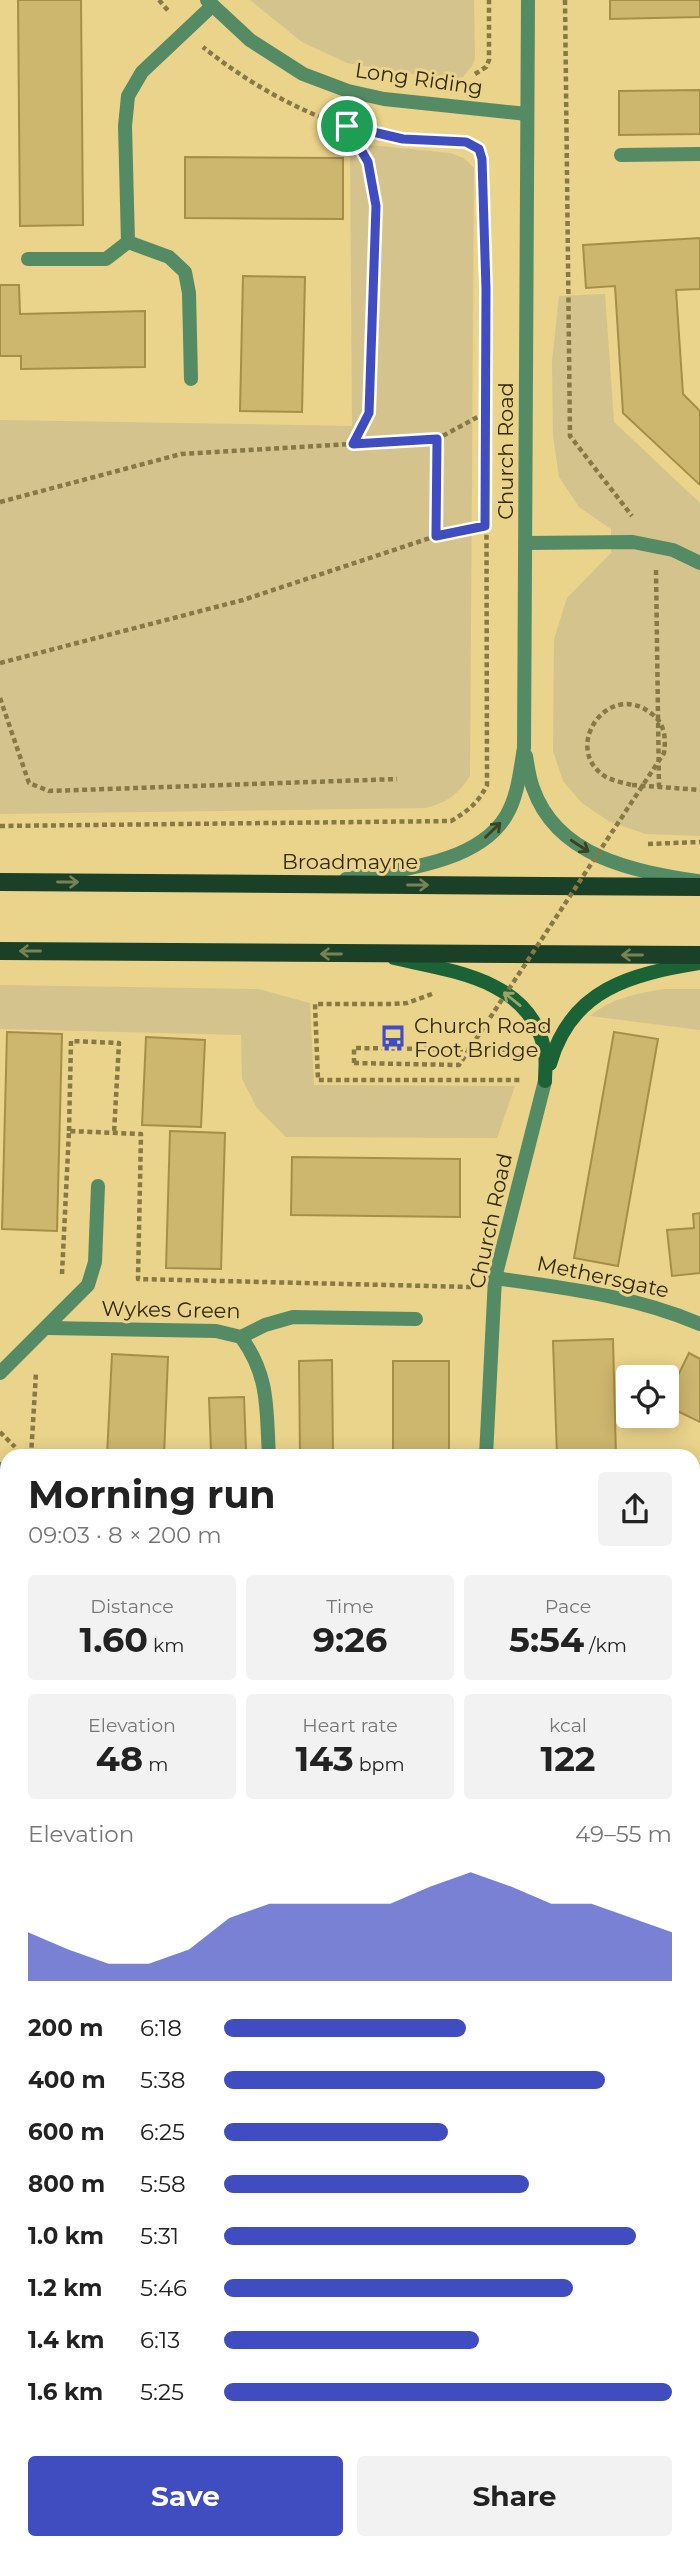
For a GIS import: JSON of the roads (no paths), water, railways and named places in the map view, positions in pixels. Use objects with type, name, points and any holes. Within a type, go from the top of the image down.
[{"type":"main road","name":"Broadmayne","points":[[0,882],[700,887]]},
{"type":"main road","points":[[0,951],[700,955]]},
{"type":"street","name":"Church Road","points":[[314,884],[453,857],[495,830],[507,815],[517,788],[524,748],[528,0]]},
{"type":"street","name":"Long Riding","points":[[210,3],[250,40],[303,74],[348,91],[384,99],[527,114]]},
{"type":"street","points":[[128,243],[125,126],[128,96],[142,72],[210,3]]},
{"type":"street","points":[[621,155],[700,154]]},
{"type":"street","points":[[28,259],[106,260],[128,243]]},
{"type":"street","points":[[128,243],[169,257],[185,272],[189,293],[191,379]]},
{"type":"street","points":[[526,543],[633,542],[673,550],[700,563]]},
{"type":"street","points":[[524,748],[533,788],[546,816],[559,832],[582,849],[615,864],[700,881]]},
{"type":"street","name":"Church Road","points":[[374,954],[467,975],[492,985],[515,999],[528,1014],[545,1049],[545,1081]]},
{"type":"street","name":"Church Road","points":[[486,1449],[495,1278],[555,1045],[572,1018],[602,991],[637,976],[700,963]]},
{"type":"street","name":"Wykes Green","points":[[0,1373],[83,1292],[93,1273],[98,1186]]},
{"type":"street","name":"Methersgate","points":[[495,1278],[588,1292],[637,1303],[700,1324]]},
{"type":"street","name":"Wykes Green","points":[[47,1328],[216,1331],[241,1337],[265,1325],[293,1317],[416,1319]]},
{"type":"street","points":[[241,1337],[255,1357],[264,1383],[269,1449]]},
{"type":"place","name":"Church Road Foot Bridge","points":[[393,1038]]}]
